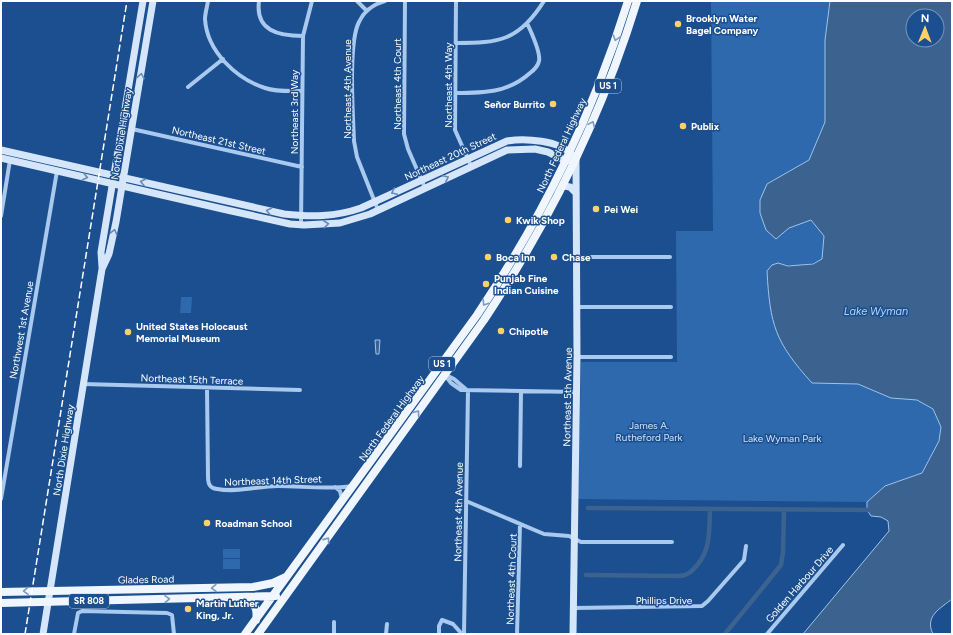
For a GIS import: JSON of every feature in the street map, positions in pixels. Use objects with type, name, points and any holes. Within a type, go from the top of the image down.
[{"type":"main road","name":"North Federal Highway","points":[[256,620],[446,359],[510,282],[571,153],[600,83],[628,1]]},
{"type":"main road","name":"North Federal Highway","points":[[288,594],[445,375],[481,318],[509,266],[532,237],[564,186],[612,77],[637,1]]},
{"type":"main road","points":[[509,266],[510,282]]},
{"type":"main road","points":[[445,375],[446,359]]},
{"type":"main road","points":[[436,387],[439,378],[437,371]]},
{"type":"main road","points":[[344,499],[349,507]]},
{"type":"main road","points":[[287,578],[285,588],[288,594]]},
{"type":"main road","name":"Glades Road","points":[[1,592],[253,587],[273,584],[287,578]]},
{"type":"main road","points":[[253,587],[267,591],[274,597],[274,613]]},
{"type":"main road","name":"Glades Road","points":[[1,602],[244,598],[274,597],[288,594]]},
{"type":"main road","name":"US 1","points":[[258,634],[288,594]]},
{"type":"main road","points":[[244,598],[255,606],[257,613],[256,620]]},
{"type":"main road","name":"US 1","points":[[245,634],[256,620]]},
{"type":"street","name":"North Dixie Highway","points":[[43,634],[102,269],[101,252],[114,184],[144,1]]},
{"type":"street","name":"North Dixie Highway","points":[[102,269],[109,254],[115,229],[153,1]]},
{"type":"street","points":[[208,1],[205,19],[207,30],[222,59],[236,73],[266,88],[275,90],[302,91]]},
{"type":"street","points":[[259,1],[259,11],[268,28],[280,35],[303,36]]},
{"type":"street","name":"Northeast 3rd Way","points":[[301,225],[303,36],[312,1]]},
{"type":"street","points":[[357,1],[367,11],[385,1]]},
{"type":"street","name":"Northeast 4th Court","points":[[405,1],[404,134],[408,149],[425,188]]},
{"type":"street","name":"Northeast 4th Way","points":[[456,1],[455,130],[471,166]]},
{"type":"street","points":[[456,43],[496,42],[512,35],[527,23],[544,1]]},
{"type":"street","name":"Northeast 4th Avenue","points":[[367,11],[360,20],[354,43],[354,135],[357,157],[378,210]]},
{"type":"street","points":[[455,93],[486,93],[503,89],[519,82],[532,70],[538,64],[539,55],[527,23]]},
{"type":"street","points":[[136,49],[145,50]]},
{"type":"street","points":[[188,88],[222,59]]},
{"type":"street","name":"Northeast 21st Street","points":[[132,129],[302,167]]},
{"type":"street","points":[[525,139],[525,148]]},
{"type":"street","name":"Northeast 20th Street","points":[[1,150],[284,214],[301,216],[338,214],[374,202],[500,143],[525,139],[546,142],[571,153]]},
{"type":"street","name":"Northeast 20th Street","points":[[1,158],[191,202],[301,225],[340,223],[378,210],[502,152],[525,148],[542,150],[566,161]]},
{"type":"street","points":[[566,161],[576,160],[571,153]]},
{"type":"street","points":[[18,162],[32,157]]},
{"type":"street","points":[[1,216],[10,160]]},
{"type":"street","name":"Northeast 5th Avenue","points":[[573,634],[578,357],[576,160]]},
{"type":"street","name":"Northwest 1st Avenue","points":[[1,500],[58,163]]},
{"type":"street","points":[[564,186],[570,186],[576,193]]},
{"type":"street","points":[[191,202],[192,193]]},
{"type":"street","points":[[577,257],[670,257]]},
{"type":"street","points":[[577,307],[671,307]]},
{"type":"street","points":[[578,357],[671,357]]},
{"type":"street","points":[[445,375],[451,383],[461,390],[468,391],[577,392]]},
{"type":"street","name":"Northeast 15th Terrace","points":[[83,384],[300,390]]},
{"type":"street","name":"Northeast 14th Street","points":[[207,388],[208,483],[212,487],[216,489],[236,490],[278,486],[355,485]]},
{"type":"street","name":"Northeast 4th Avenue","points":[[463,634],[468,391]]},
{"type":"street","points":[[520,466],[521,392]]},
{"type":"street","points":[[335,486],[344,499]]},
{"type":"street","points":[[466,501],[544,534],[569,536],[581,542],[672,542]]},
{"type":"street","name":"Northeast 4th Court","points":[[517,634],[520,524]]},
{"type":"street","name":"Golden Harbour Drive","points":[[767,634],[843,545]]},
{"type":"street","name":"Phillips Drive","points":[[574,608],[702,606],[744,560],[746,546]]},
{"type":"street","points":[[74,634],[78,613],[82,611],[172,614],[174,634]]},
{"type":"street","points":[[439,634],[440,622],[445,621],[452,624],[463,634]]},
{"type":"street","points":[[334,622],[334,634]]},
{"type":"street","points":[[386,624],[386,634]]},
{"type":"green space","name":"Lake Wyman Park","points":[[711,1],[830,1],[825,40],[825,122],[809,160],[767,184],[789,228],[811,220],[824,236],[822,259],[801,265],[778,263],[812,382],[858,384],[891,398],[917,400],[933,409],[941,427],[939,441],[922,473],[885,486],[867,502],[578,499],[581,362],[677,362],[676,231],[713,231]]},
{"type":"green space","points":[[181,297],[192,297],[191,313],[180,313]]},
{"type":"green space","points":[[223,549],[240,549],[240,558],[223,558]]},
{"type":"green space","points":[[223,559],[240,559],[240,569],[223,569]]},
{"type":"water","name":"Lake Wyman","points":[[830,1],[952,1],[952,599],[939,609],[932,617],[931,628],[933,634],[803,634],[889,531],[888,521],[881,517],[871,516],[867,510],[867,502],[885,486],[922,473],[939,441],[941,427],[933,409],[917,400],[891,398],[858,384],[812,383],[790,356],[782,344],[777,332],[770,306],[767,271],[772,265],[778,263],[788,266],[813,264],[822,259],[824,236],[811,220],[789,228],[776,239],[766,230],[760,213],[760,200],[767,184],[809,160],[825,122],[825,40]]},
{"type":"water","points":[[375,340],[380,340],[379,354],[376,354]]},
{"type":"waterway","points":[[588,508],[872,510]]},
{"type":"waterway","points":[[586,575],[680,576],[688,574],[698,564],[705,552],[709,531],[710,509]]},
{"type":"waterway","points":[[725,634],[781,565],[783,552],[784,510]]},
{"type":"railway","points":[[25,634],[127,1]]},
{"type":"place","name":"Brooklyn Water Bagel Company","points":[[678,24]]},
{"type":"place","name":"Señor Burrito","points":[[553,104]]},
{"type":"place","name":"Publix","points":[[683,126]]},
{"type":"place","name":"Pei Wei","points":[[596,209]]},
{"type":"place","name":"Kwik Shop","points":[[508,220]]},
{"type":"place","name":"Boca Inn","points":[[488,257]]},
{"type":"place","name":"Chase","points":[[554,257]]},
{"type":"place","name":"Punjab Fine Indian Cuisine","points":[[486,284]]},
{"type":"place","name":"Chipotle","points":[[501,331]]},
{"type":"place","name":"United States Holocaust Memorial Museum","points":[[128,332]]},
{"type":"place","name":"Roadman School","points":[[207,523]]},
{"type":"place","name":"Martin Luther King, Jr.","points":[[188,609]]},
{"type":"park label","name":"James A. Rutheford Park","points":[[649,430]]}]
